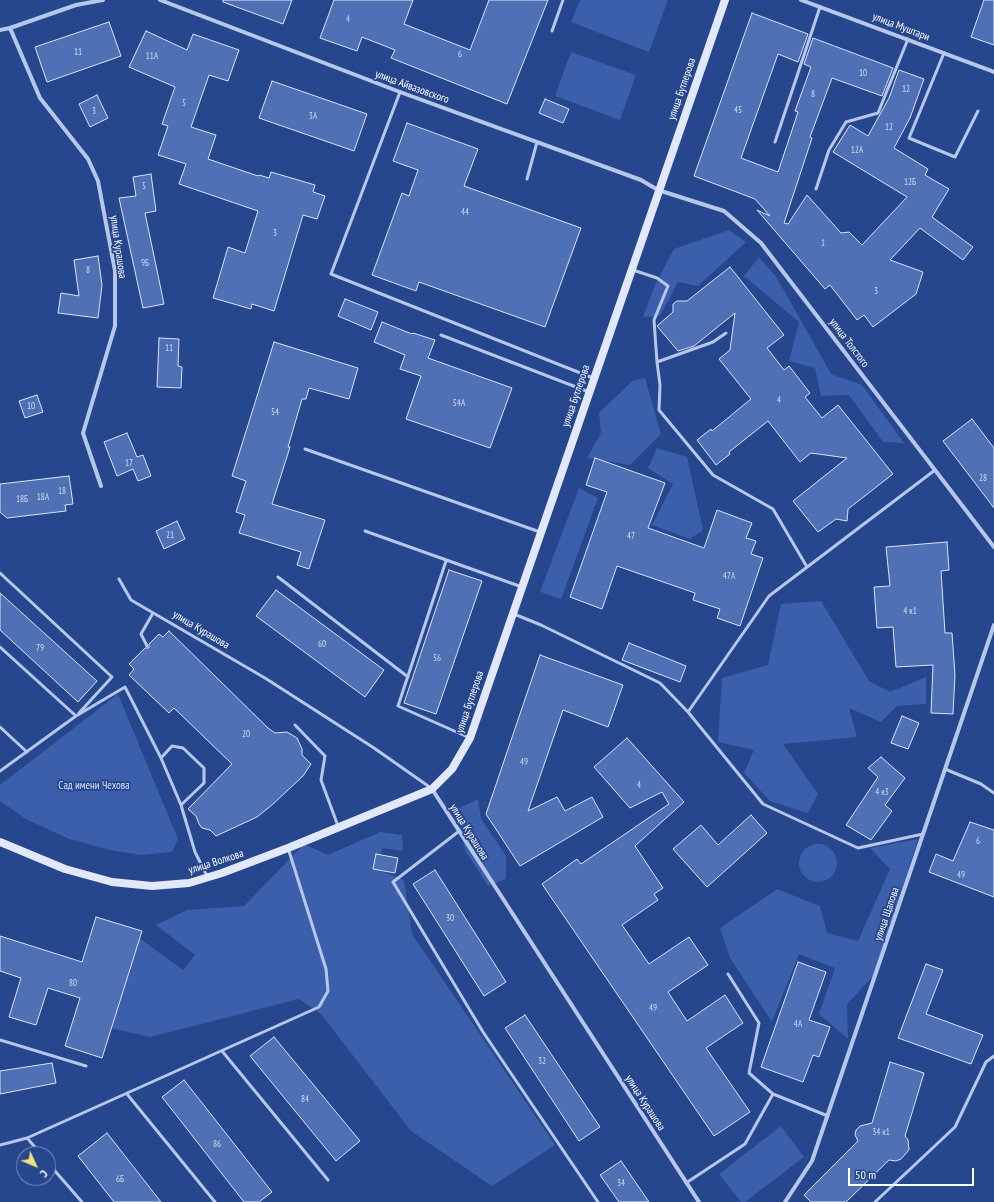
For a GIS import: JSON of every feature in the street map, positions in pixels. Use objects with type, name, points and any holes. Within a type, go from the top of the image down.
[{"type":"main road","name":"улица Бутлерова","points":[[432,790],[452,769],[470,738],[593,378],[725,0]]},
{"type":"main road","name":"улица Волкова","points":[[0,842],[65,868],[112,882],[152,886],[189,883],[208,878],[288,848],[432,790]]},
{"type":"street","points":[[0,30],[10,28],[76,2],[103,0]]},
{"type":"street","name":"улица Айвазовского","points":[[160,0],[400,92],[641,180],[658,190]]},
{"type":"street","name":"улица Муштари","points":[[801,0],[994,72]]},
{"type":"street","name":"улица Курашова","points":[[10,28],[40,98],[88,159],[98,181],[115,271],[115,326],[83,433],[101,486]]},
{"type":"street","name":"улица Толстого","points":[[658,190],[724,211],[761,242],[994,547]]},
{"type":"street","name":"улица Щапова","points":[[785,1202],[812,1161],[994,625]]},
{"type":"street","name":"улица Курашова","points":[[432,790],[699,1202]]},
{"type":"lane","points":[[552,31],[563,0]]},
{"type":"lane","points":[[775,142],[820,7]]},
{"type":"lane","points":[[816,189],[828,150],[846,122],[878,112],[908,39]]},
{"type":"lane","points":[[944,53],[909,138],[955,157],[978,111]]},
{"type":"lane","points":[[400,92],[331,274],[593,378]]},
{"type":"lane","points":[[527,179],[537,142]]},
{"type":"lane","points":[[631,270],[657,278],[668,286],[654,320],[660,385],[659,410],[713,475],[773,509],[808,567]]},
{"type":"lane","points":[[657,362],[713,342],[726,333]]},
{"type":"lane","points":[[441,335],[589,392]]},
{"type":"lane","points":[[305,449],[540,532]]},
{"type":"lane","points":[[688,712],[769,596],[935,470]]},
{"type":"lane","points":[[365,531],[522,587]]},
{"type":"lane","points":[[446,561],[398,706],[470,738]]},
{"type":"lane","points":[[0,573],[112,677],[76,716]]},
{"type":"lane","points":[[278,577],[408,676]]},
{"type":"lane","name":"улица Курашова","points":[[119,579],[131,600],[265,678],[348,731],[432,790]]},
{"type":"lane","points":[[147,646],[141,634],[153,613]]},
{"type":"lane","points":[[512,614],[541,625],[660,683],[688,712],[763,804],[858,848],[923,834]]},
{"type":"lane","points":[[0,647],[76,716]]},
{"type":"lane","points":[[0,772],[76,716],[125,687],[161,758],[181,805],[196,852],[208,878]]},
{"type":"lane","points":[[295,725],[325,756],[321,780],[338,828]]},
{"type":"lane","points":[[0,727],[27,752]]},
{"type":"lane","points":[[161,758],[172,746],[183,748],[204,768],[204,783],[181,805]]},
{"type":"lane","points":[[945,769],[981,784],[994,793]]},
{"type":"lane","points":[[458,832],[393,882],[483,1032],[598,1202]]},
{"type":"lane","points":[[0,1145],[27,1138],[319,1007],[328,992],[326,969],[288,848]]},
{"type":"lane","points":[[728,974],[759,1023],[749,1073],[773,1094],[828,1116]]},
{"type":"lane","points":[[0,1040],[86,1066]]},
{"type":"lane","points":[[222,1051],[328,1180]]},
{"type":"lane","points":[[876,1202],[955,1127],[986,1062],[994,1056]]},
{"type":"lane","points":[[127,1094],[215,1202]]},
{"type":"lane","points":[[686,1183],[745,1144],[773,1094]]},
{"type":"lane","points":[[27,1138],[34,1146]]},
{"type":"lane","points":[[56,1172],[82,1202]]},
{"type":"green space","points":[[580,0],[668,0],[649,52],[571,22]]},
{"type":"green space","points":[[571,52],[636,75],[620,120],[555,96]]},
{"type":"green space","points":[[729,230],[746,242],[698,286],[678,282],[660,316],[643,317],[655,285],[674,249]]},
{"type":"green space","points":[[759,257],[777,278],[831,374],[862,385],[904,443],[883,442],[849,395],[821,396],[815,368],[789,361],[799,322],[744,276]]},
{"type":"green space","points":[[645,378],[661,434],[630,465],[587,458],[601,433],[599,413],[632,381]]},
{"type":"green space","points":[[657,448],[687,457],[703,530],[690,539],[652,525],[673,484],[648,468]]},
{"type":"green space","points":[[579,488],[598,498],[561,599],[540,592]]},
{"type":"green space","points":[[821,601],[869,681],[890,692],[926,677],[926,704],[897,706],[881,722],[849,708],[857,737],[783,744],[818,794],[808,813],[770,801],[744,773],[754,750],[718,742],[722,678],[768,665],[781,604]]},
{"type":"green space","name":"Сад имени Чехова","points":[[118,694],[178,839],[172,852],[141,855],[115,851],[69,839],[26,819],[0,801],[0,785]]},
{"type":"green space","points":[[478,799],[481,819],[506,856],[506,879],[488,886],[465,850],[457,809]]},
{"type":"green space","points":[[380,832],[402,835],[403,851],[383,848],[373,868],[404,880],[412,934],[555,1145],[492,1186],[411,1131],[321,1014],[299,999],[150,1037],[111,1028],[139,938],[183,970],[195,955],[156,925],[187,910],[244,906],[304,844],[328,855]]},
{"type":"green space","points":[[918,839],[876,973],[847,1004],[848,1039],[819,1014],[835,968],[799,954],[772,1022],[730,958],[720,928],[777,889],[820,906],[827,933],[858,941],[890,869],[870,848]]},
{"type":"green space","points":[[814,844],[822,844],[832,849],[836,856],[836,870],[832,877],[822,882],[814,882],[804,877],[802,874],[799,867],[799,859],[804,849],[807,847]]},
{"type":"green space","points":[[781,1126],[804,1157],[745,1202],[741,1202],[719,1174]]},
{"type":"building","points":[[223,0],[292,0],[283,24],[223,2]]},
{"type":"building","points":[[334,0],[413,0],[404,24],[470,50],[489,0],[548,0],[507,104],[391,58],[395,50],[362,37],[357,51],[320,38]]},
{"type":"building","points":[[984,0],[994,0],[994,45],[971,37]]},
{"type":"building","points":[[752,13],[808,34],[798,62],[778,54],[741,158],[778,172],[798,112],[795,111],[811,67],[804,64],[813,38],[893,68],[882,96],[832,78],[810,137],[812,138],[784,223],[788,224],[807,195],[841,233],[849,232],[862,245],[907,197],[833,152],[850,125],[868,136],[889,98],[899,70],[924,79],[910,118],[894,148],[928,169],[925,175],[949,189],[932,217],[973,247],[963,260],[920,228],[890,260],[923,272],[916,294],[873,327],[864,315],[857,320],[830,285],[825,289],[757,210],[770,216],[755,199],[694,176]]},
{"type":"building","points":[[109,22],[121,56],[47,82],[35,47]]},
{"type":"building","points":[[146,31],[187,50],[193,34],[239,50],[228,81],[209,75],[191,127],[216,135],[208,159],[258,176],[269,178],[271,172],[315,185],[313,192],[325,196],[317,219],[303,215],[274,311],[252,304],[251,309],[213,298],[228,247],[245,253],[258,211],[179,184],[186,164],[158,155],[168,126],[162,124],[175,87],[129,67]]},
{"type":"building","points":[[272,81],[367,114],[354,151],[259,118]]},
{"type":"building","points":[[97,95],[108,118],[90,127],[79,104]]},
{"type":"building","points":[[545,99],[569,109],[563,123],[539,113]]},
{"type":"building","points":[[407,123],[478,149],[464,186],[581,228],[545,327],[419,282],[416,291],[372,275],[402,193],[409,196],[418,170],[393,161]]},
{"type":"building","points":[[151,174],[156,211],[145,213],[164,304],[143,308],[119,198],[136,196],[133,177]]},
{"type":"building","points":[[98,256],[102,285],[98,318],[58,313],[61,293],[79,296],[74,260]]},
{"type":"building","points":[[730,267],[784,335],[767,348],[784,370],[789,366],[810,393],[805,397],[822,418],[838,405],[893,474],[848,509],[847,521],[836,519],[818,532],[793,501],[847,458],[811,453],[800,462],[768,421],[729,452],[730,454],[716,465],[697,440],[711,429],[712,431],[751,399],[719,359],[730,350],[735,313],[694,346],[678,351],[657,326],[673,312],[673,304],[677,301],[687,301]]},
{"type":"building","points":[[345,299],[378,312],[371,330],[338,316]]},
{"type":"building","points":[[382,322],[412,334],[413,333],[435,340],[428,358],[512,388],[490,448],[406,419],[421,376],[400,369],[405,355],[374,342]]},
{"type":"building","points":[[159,338],[179,339],[178,366],[182,367],[181,388],[157,387]]},
{"type":"building","points":[[274,342],[358,368],[349,399],[309,388],[306,399],[302,399],[288,447],[290,447],[272,504],[325,520],[309,569],[297,565],[301,552],[239,533],[245,515],[236,512],[246,481],[232,476]]},
{"type":"building","points":[[37,395],[43,412],[25,418],[19,401]]},
{"type":"building","points":[[972,419],[994,448],[994,508],[943,441]]},
{"type":"building","points":[[127,433],[137,457],[143,455],[151,476],[138,481],[133,469],[117,476],[104,442]]},
{"type":"building","points":[[595,458],[665,483],[648,528],[704,548],[717,510],[752,523],[746,538],[756,541],[751,554],[763,558],[740,626],[717,618],[720,609],[693,600],[695,593],[617,566],[602,609],[570,597],[607,492],[586,485]]},
{"type":"building","points":[[69,476],[73,504],[65,505],[66,511],[7,518],[0,512],[0,484]]},
{"type":"building","points":[[177,521],[185,539],[164,549],[156,531]]},
{"type":"building","points":[[947,542],[949,570],[941,571],[945,633],[952,633],[955,675],[953,714],[931,713],[933,665],[896,667],[893,627],[877,628],[874,587],[890,586],[886,547]]},
{"type":"building","points":[[449,570],[482,581],[436,714],[404,703]]},
{"type":"building","points":[[276,590],[384,670],[365,697],[256,616]]},
{"type":"building","points":[[0,593],[97,681],[78,702],[0,630]]},
{"type":"building","points":[[169,631],[268,728],[275,733],[287,732],[297,738],[302,749],[302,755],[311,764],[303,776],[257,817],[216,836],[210,830],[202,828],[196,816],[188,809],[232,764],[174,708],[169,713],[129,675],[134,669],[129,664],[145,648],[149,648],[149,644],[159,634],[163,637]]},
{"type":"building","points":[[629,643],[686,666],[680,682],[622,660]]},
{"type":"building","points":[[540,655],[623,685],[608,727],[563,710],[528,811],[557,797],[565,811],[592,797],[603,817],[520,866],[486,814]]},
{"type":"building","points":[[902,716],[919,723],[908,749],[891,743]]},
{"type":"building","points":[[627,738],[684,802],[635,846],[663,888],[654,894],[658,900],[622,925],[649,964],[689,937],[708,965],[668,992],[687,1021],[725,995],[743,1023],[706,1048],[750,1112],[714,1136],[542,884],[577,859],[581,864],[669,804],[662,792],[630,808],[594,767]]},
{"type":"building","points":[[881,757],[905,778],[885,805],[892,811],[871,840],[846,825],[878,777],[868,768]]},
{"type":"building","points":[[751,815],[767,833],[707,887],[673,849],[701,825],[718,845]]},
{"type":"building","points":[[970,822],[994,830],[994,897],[929,872],[936,854],[953,861]]},
{"type":"building","points":[[376,854],[398,858],[395,873],[373,869]]},
{"type":"building","points":[[435,870],[506,982],[484,996],[413,884]]},
{"type":"building","points":[[96,917],[142,931],[102,1058],[65,1046],[80,998],[48,988],[36,1025],[9,1017],[21,978],[0,971],[0,936],[82,962]]},
{"type":"building","points":[[798,962],[826,972],[809,1020],[830,1027],[819,1057],[813,1055],[803,1082],[761,1067]]},
{"type":"building","points":[[926,964],[943,970],[926,1014],[983,1035],[971,1064],[898,1038]]},
{"type":"building","points":[[525,1015],[600,1127],[579,1141],[505,1028]]},
{"type":"building","points":[[274,1037],[360,1141],[336,1161],[250,1056]]},
{"type":"building","points":[[890,1062],[924,1073],[905,1136],[908,1140],[909,1150],[901,1159],[896,1161],[889,1160],[846,1202],[811,1202],[804,1195],[858,1141],[855,1135],[856,1130],[860,1126],[872,1123]]},
{"type":"building","points":[[52,1063],[56,1083],[0,1094],[0,1071]]},
{"type":"building","points":[[184,1080],[272,1192],[259,1202],[244,1202],[162,1097]]},
{"type":"building","points":[[107,1133],[161,1202],[114,1202],[78,1156]]},
{"type":"building","points":[[621,1161],[649,1202],[619,1202],[600,1175]]}]
